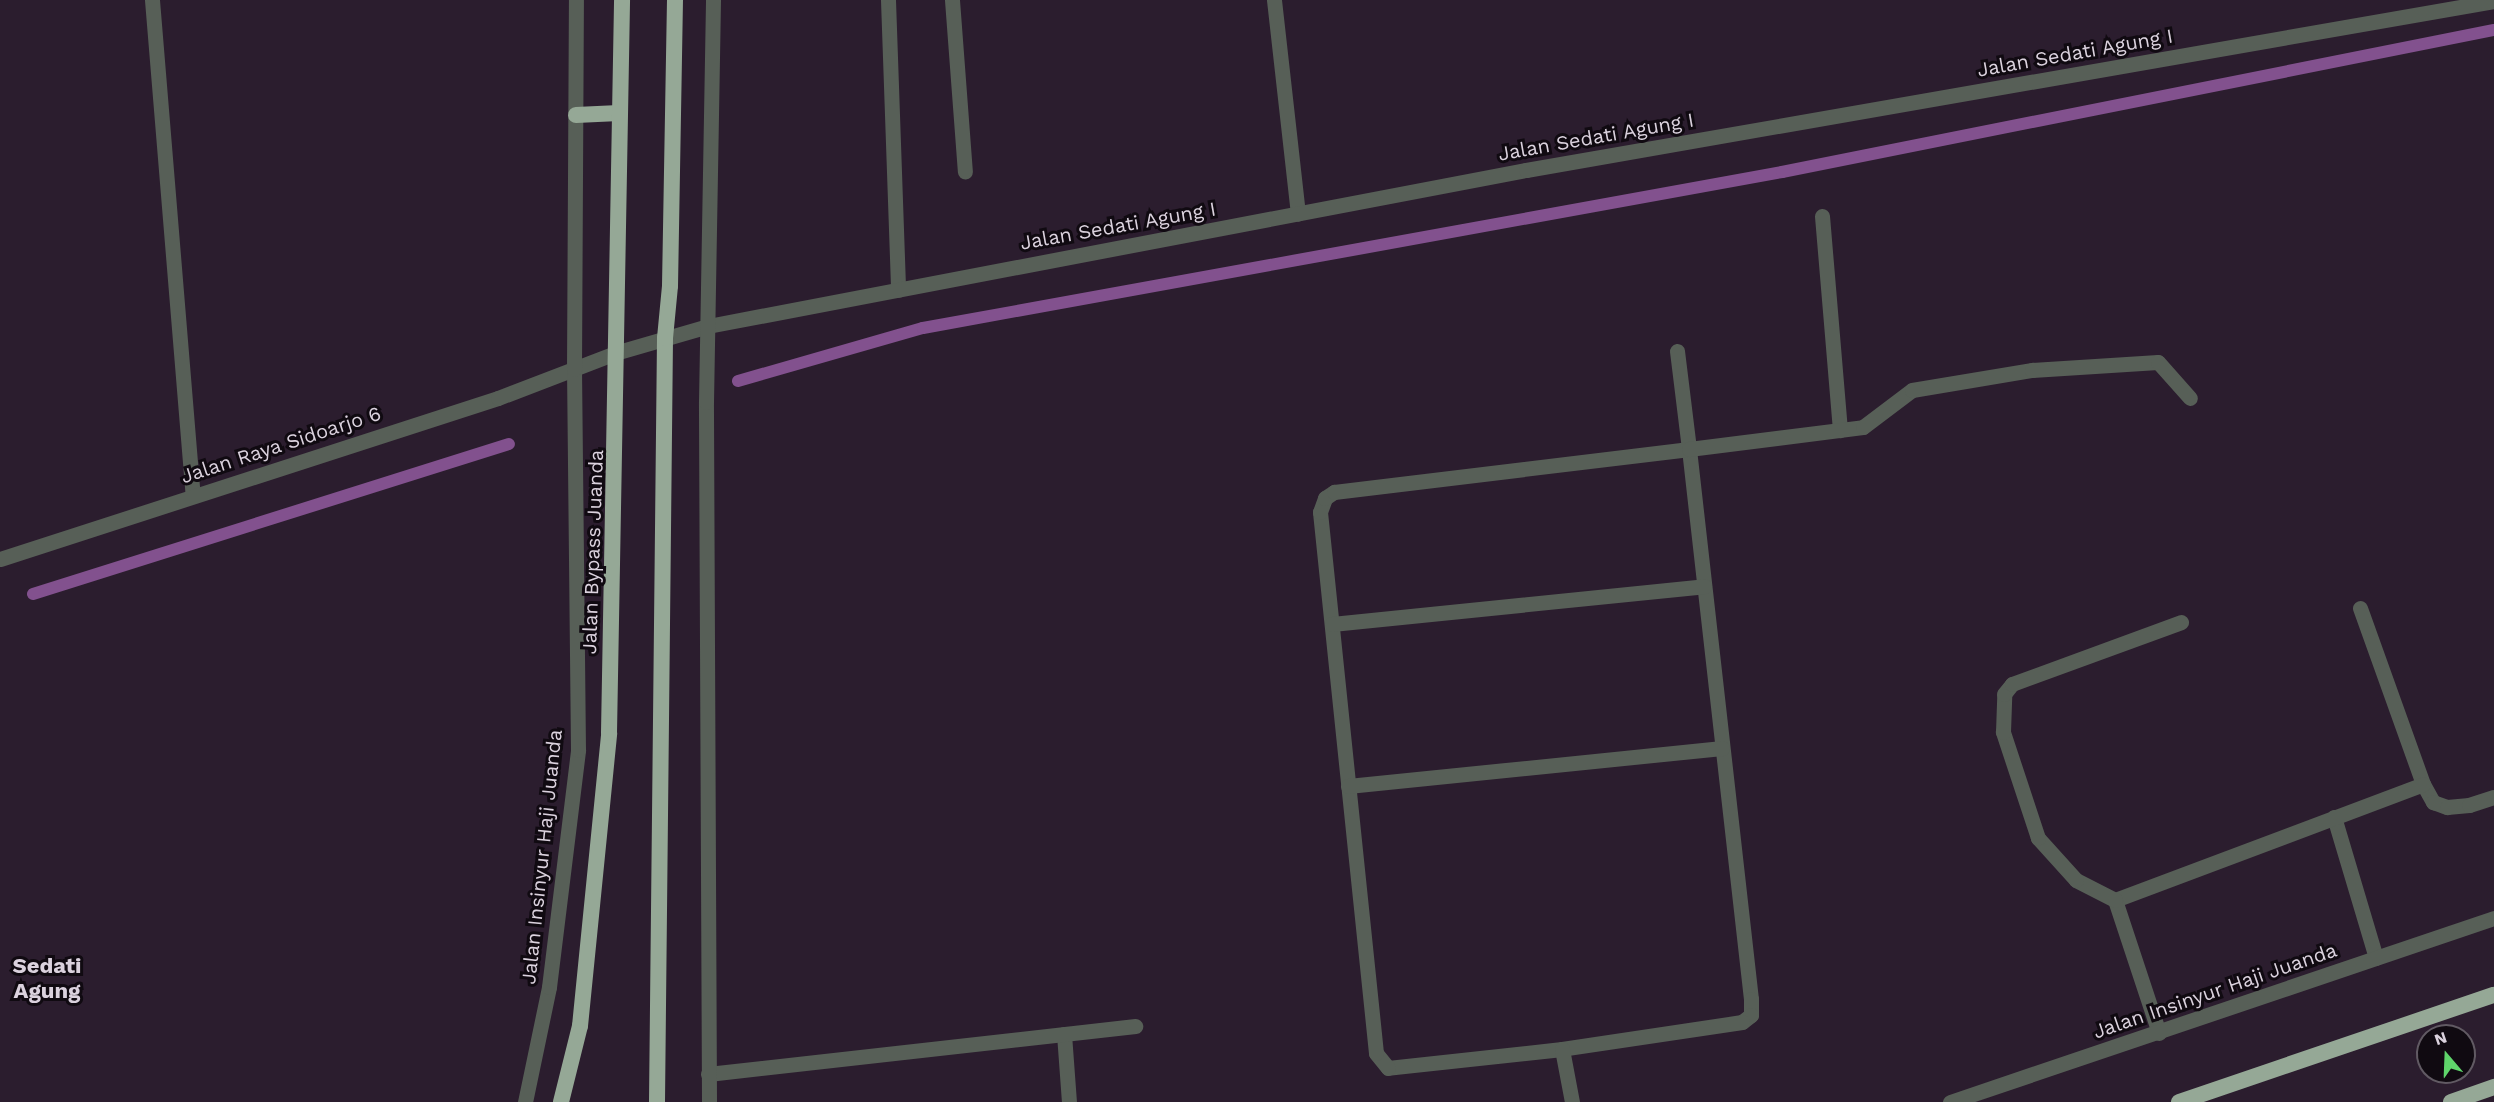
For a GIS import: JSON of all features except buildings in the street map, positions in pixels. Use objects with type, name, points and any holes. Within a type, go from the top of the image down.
[{"type":"highway","name":"Jalan Bypass Juanda","points":[[561,1102],[580,1026],[609,733],[617,423],[622,0]]},
{"type":"highway","points":[[657,1102],[665,345],[670,286],[675,0]]},
{"type":"highway","points":[[576,115],[619,113]]},
{"type":"highway","points":[[2179,1102],[2494,995]]},
{"type":"highway","points":[[2451,1102],[2494,1087]]},
{"type":"street","points":[[152,0],[193,494]]},
{"type":"street","name":"Jalan Insinyur Haji Juanda","points":[[525,1102],[549,987],[578,750],[577,435],[574,374],[576,0]]},
{"type":"street","points":[[708,1102],[706,402],[713,0]]},
{"type":"street","points":[[888,0],[898,290]]},
{"type":"street","points":[[952,0],[965,172]]},
{"type":"street","points":[[1274,0],[1298,214]]},
{"type":"street","name":"Jalan Sedati Agung I","points":[[665,345],[708,326],[1526,170],[2494,1]]},
{"type":"street","points":[[1822,216],[1840,430]]},
{"type":"street","name":"Jalan Raya Sidoarjo 6","points":[[0,559],[193,494],[665,345]]},
{"type":"street","points":[[1677,351],[1689,449],[1722,748],[1750,1015],[1742,1022],[1562,1049],[1388,1068],[1380,1062],[1348,786],[1320,512],[1325,498],[1334,492],[1689,449],[1863,427],[1912,390],[2032,370],[2158,362],[2190,398]]},
{"type":"street","points":[[1332,624],[1704,586]]},
{"type":"street","points":[[2360,608],[2422,784],[2433,802],[2447,807],[2469,806],[2494,797]]},
{"type":"street","points":[[2159,1033],[2115,900],[2076,880],[2038,838],[2002,732],[2004,694],[2012,684],[2181,622]]},
{"type":"street","points":[[1348,786],[1722,748]]},
{"type":"street","points":[[2115,900],[2422,784]]},
{"type":"street","points":[[2334,817],[2376,958]]},
{"type":"street","name":"Jalan Insinyur Haji Juanda","points":[[1950,1102],[2494,918]]},
{"type":"street","points":[[708,1074],[1135,1026]]},
{"type":"street","points":[[1064,1034],[1070,1102]]},
{"type":"street","points":[[1562,1049],[1572,1102]]},
{"type":"waterway","points":[[738,381],[923,328],[1782,172],[2494,30]]},
{"type":"waterway","points":[[33,594],[509,444]]},
{"type":"district","name":"Sedati Agung","points":[[47,978]]}]
